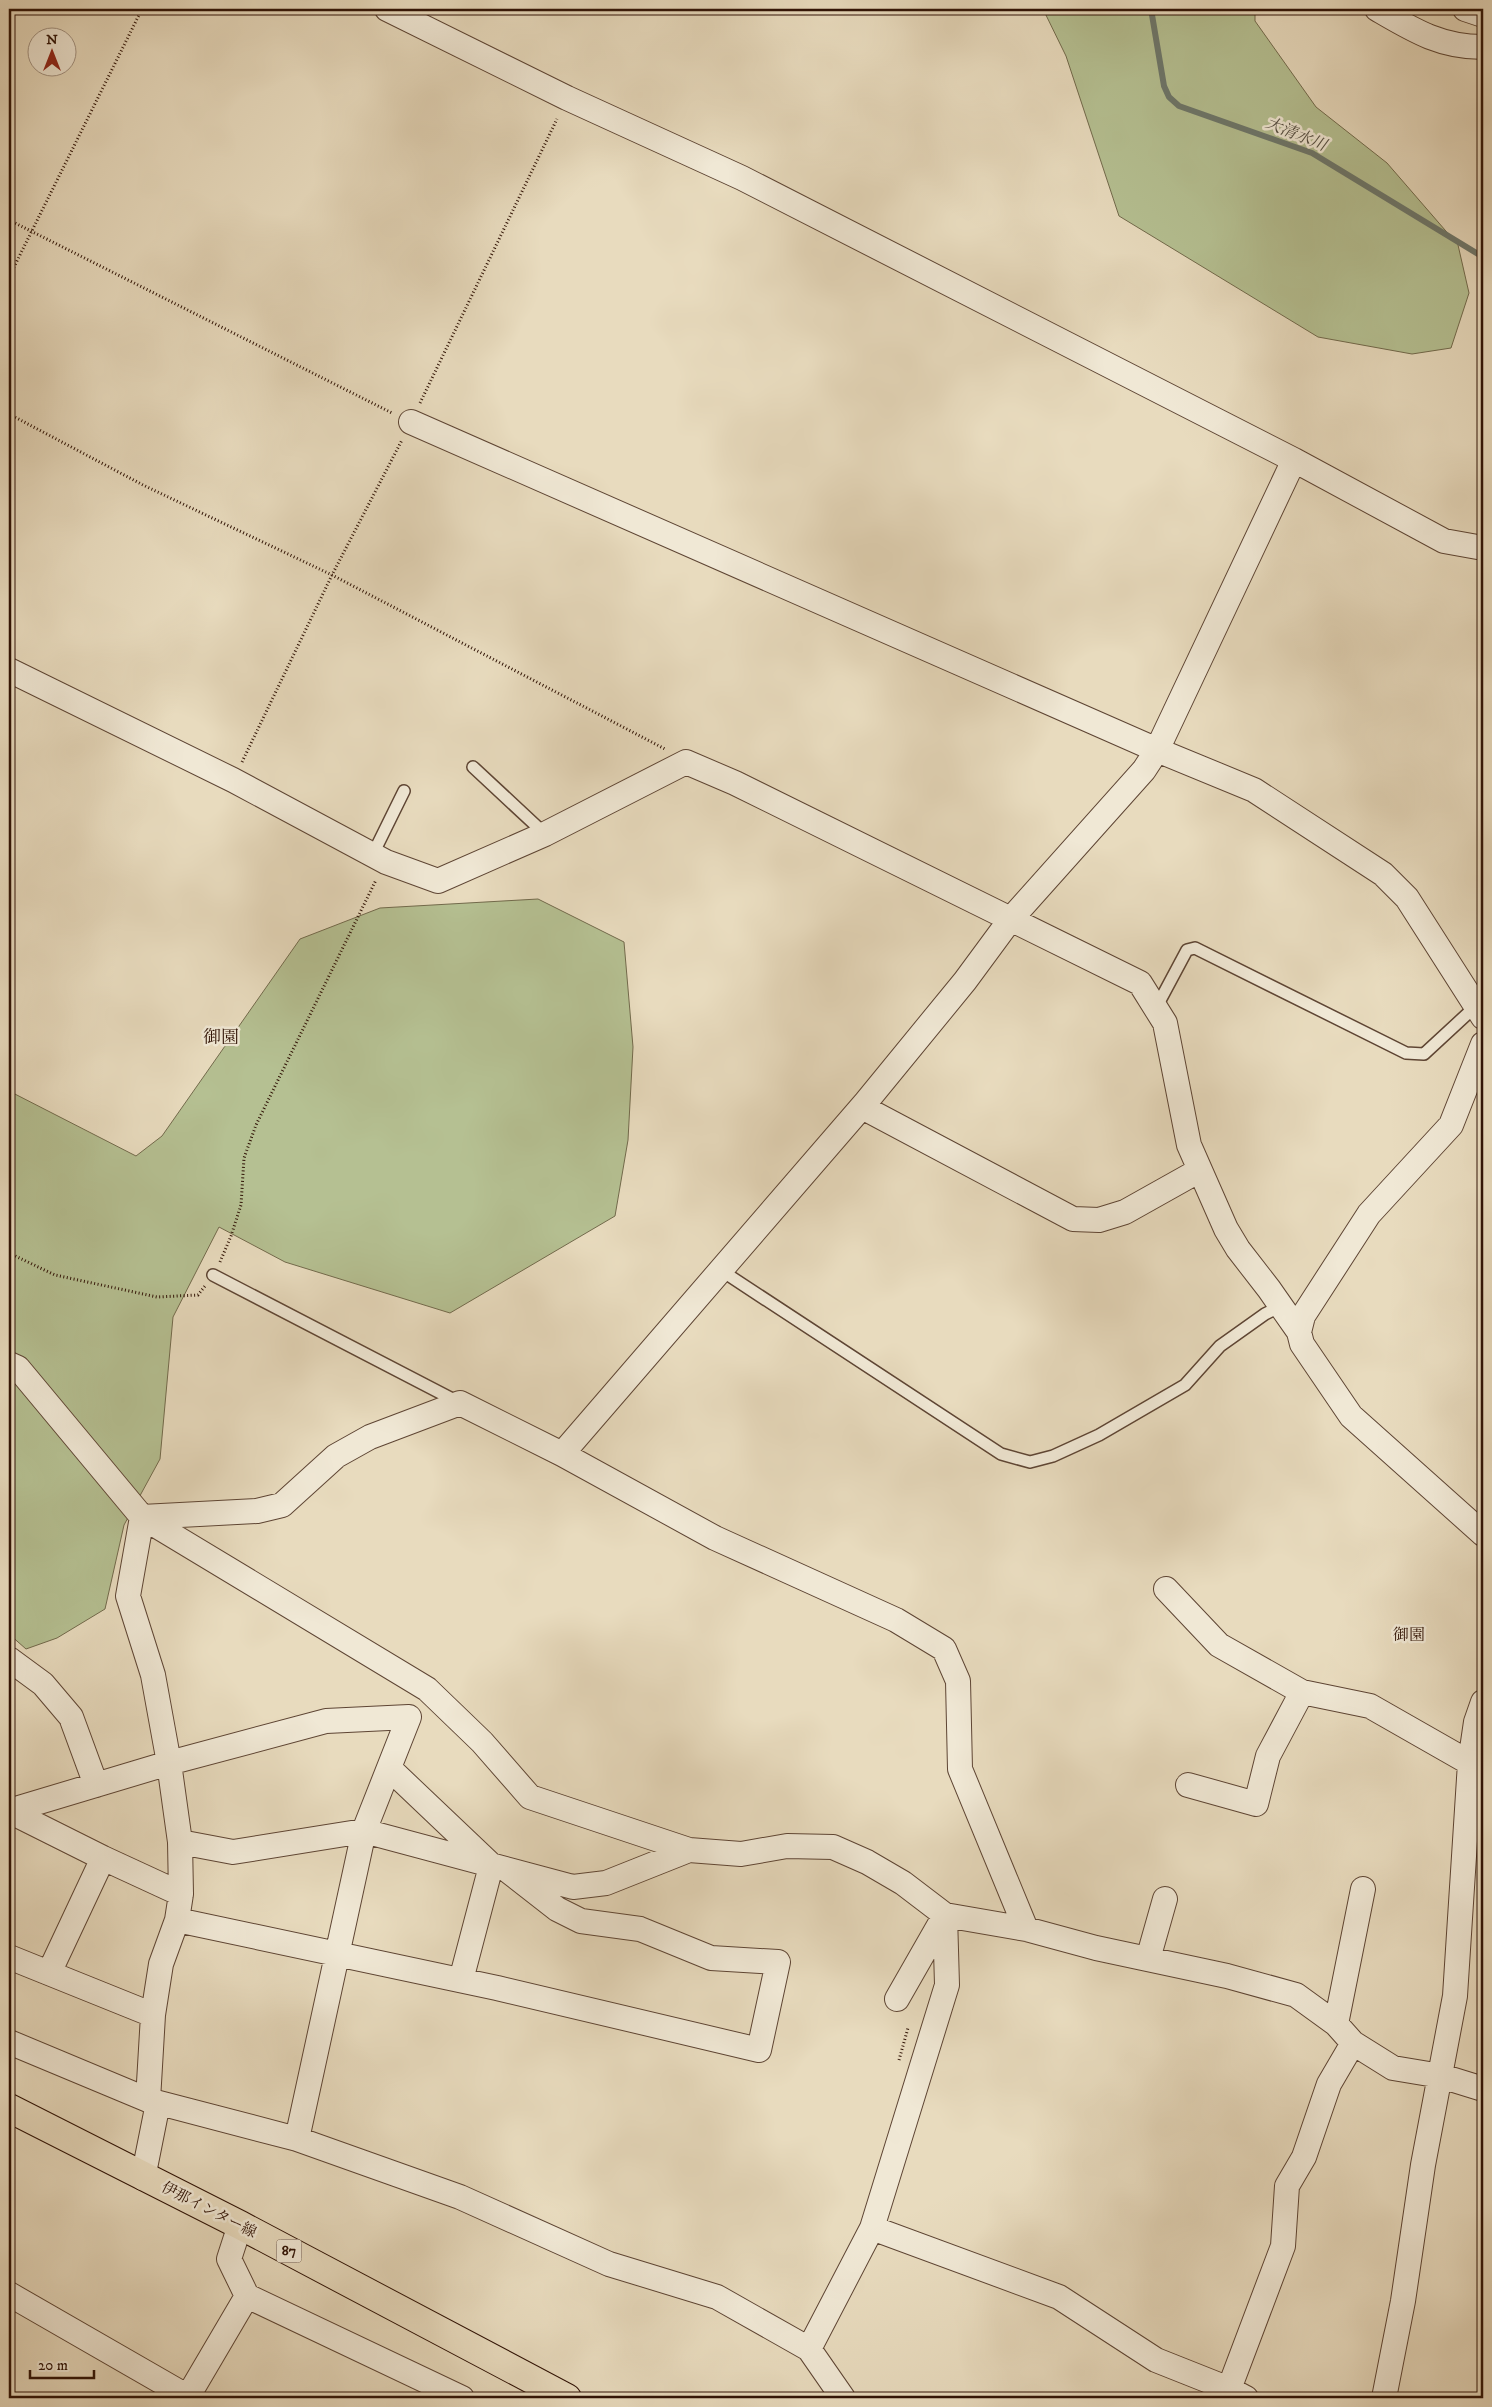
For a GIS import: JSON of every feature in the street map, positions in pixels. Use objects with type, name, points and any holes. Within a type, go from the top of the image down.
[{"type":"main road","name":"伊那インター線","points":[[9,2108],[143,2178],[240,2225],[567,2398]]},
{"type":"street","points":[[387,9],[567,98],[742,178],[1294,460],[1444,542],[1483,548]]},
{"type":"street","points":[[1377,9],[1423,36],[1461,47],[1483,47]]},
{"type":"street","points":[[1465,9],[1483,15]]},
{"type":"street","points":[[411,422],[1157,750],[1254,790],[1383,874],[1407,898],[1480,1011]]},
{"type":"street","points":[[562,1454],[862,1107],[965,981],[1010,920],[1144,770],[1157,750],[1294,460]]},
{"type":"street","points":[[9,670],[233,780],[379,858],[438,881],[545,834],[686,762],[735,784],[1140,983],[1165,1023],[1189,1144],[1226,1229],[1238,1249],[1299,1332],[1302,1344],[1351,1416],[1483,1534]]},
{"type":"street","points":[[1299,1332],[1303,1316],[1369,1214],[1451,1125],[1483,1044]]},
{"type":"street","points":[[862,1107],[1073,1219],[1099,1220],[1125,1212],[1200,1170]]},
{"type":"street","points":[[9,1364],[18,1368],[142,1517],[427,1689],[482,1742],[530,1797],[689,1850],[741,1854],[787,1846],[833,1848],[874,1866],[903,1884],[945,1915],[1026,1929],[1227,1976],[1296,1995],[1336,2024],[1353,2043],[1393,2068],[1441,2076],[1483,2089]]},
{"type":"street","points":[[142,1517],[257,1511],[282,1504],[336,1456],[370,1437],[460,1403],[562,1454],[715,1538],[896,1620],[944,1648],[958,1681],[960,1769],[1026,1929]]},
{"type":"street","points":[[142,1517],[128,1596],[152,1675],[169,1763],[180,1842],[181,1894],[177,1920],[161,1964],[152,2015],[153,2101],[143,2178]]},
{"type":"street","points":[[1166,1589],[1219,1645],[1302,1692],[1370,1706],[1470,1763]]},
{"type":"street","points":[[9,1659],[43,1684],[71,1717],[96,1785]]},
{"type":"street","points":[[297,2139],[364,1831],[409,1717],[427,1689]]},
{"type":"street","points":[[1188,1785],[1256,1804],[1268,1756],[1302,1692]]},
{"type":"street","points":[[1384,2398],[1404,2301],[1423,2165],[1455,1996],[1470,1763],[1476,1722],[1483,1702]]},
{"type":"street","points":[[9,1811],[169,1763],[326,1721],[409,1717]]},
{"type":"street","points":[[177,1920],[461,1980],[759,2050],[778,1962],[711,1958],[640,1929],[581,1920],[557,1909],[499,1868],[390,1769]]},
{"type":"street","points":[[9,1811],[181,1894]]},
{"type":"street","points":[[180,1842],[233,1852],[364,1831],[573,1887],[606,1883],[689,1850]]},
{"type":"street","points":[[49,1972],[103,1858]]},
{"type":"street","points":[[461,1980],[499,1868]]},
{"type":"street","points":[[1336,2024],[1363,1889]]},
{"type":"street","points":[[1148,1959],[1165,1899]]},
{"type":"street","points":[[896,1999],[945,1915]]},
{"type":"street","points":[[809,2349],[872,2228],[947,1985],[945,1915]]},
{"type":"street","points":[[9,1956],[152,2015]]},
{"type":"street","points":[[9,2042],[153,2101],[297,2139],[460,2198],[609,2264],[717,2297],[809,2349],[843,2398]]},
{"type":"street","points":[[872,2228],[1059,2297],[1156,2360],[1237,2394],[1283,2246],[1287,2186],[1304,2157],[1329,2084],[1353,2043]]},
{"type":"street","points":[[240,2225],[229,2259],[248,2296],[462,2398]]},
{"type":"street","points":[[9,2294],[187,2398],[248,2296]]},
{"type":"lane","points":[[474,768],[545,834]]},
{"type":"lane","points":[[379,858],[404,791]]},
{"type":"lane","points":[[1156,1008],[1187,950],[1195,948],[1406,1053],[1424,1054],[1480,1011]]},
{"type":"lane","points":[[722,1271],[1001,1454],[1030,1462],[1053,1456],[1099,1435],[1185,1385],[1220,1346],[1265,1314],[1281,1306]]},
{"type":"lane","points":[[214,1275],[460,1403]]},
{"type":"path","points":[[9,278],[142,9]]},
{"type":"path","points":[[233,780],[332,575],[411,422],[567,98]]},
{"type":"path","points":[[9,220],[411,422]]},
{"type":"path","points":[[9,414],[143,485],[332,575],[655,743],[686,762]]},
{"type":"path","points":[[9,1253],[55,1275],[157,1297],[198,1295],[214,1275],[232,1236],[241,1205],[244,1158],[256,1125],[379,858]]},
{"type":"green space","points":[[1043,9],[1255,9],[1255,21],[1316,107],[1387,163],[1458,245],[1469,293],[1451,348],[1412,354],[1318,337],[1119,216],[1066,56]]},
{"type":"green space","points":[[538,899],[624,942],[633,1047],[628,1140],[615,1216],[450,1313],[285,1262],[219,1227],[173,1317],[160,1459],[124,1525],[105,1609],[57,1638],[26,1649],[9,1634],[9,1091],[136,1156],[162,1136],[300,939],[380,908]]},
{"type":"waterway","name":"大清水川","points":[[1151,9],[1164,86],[1169,97],[1179,106],[1312,153],[1483,257]]},
{"type":"district","name":"御園","points":[[221,1038]]},
{"type":"district","name":"御園","points":[[1409,1635]]}]
